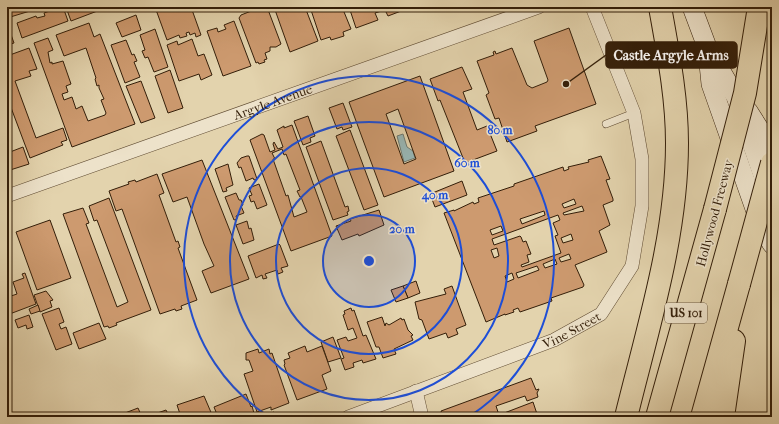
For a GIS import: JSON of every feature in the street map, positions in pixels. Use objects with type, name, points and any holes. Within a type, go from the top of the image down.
[{"type":"highway","points":[[626,417],[666,250],[675,178],[677,143],[675,108],[660,7]]},
{"type":"highway","name":"Hollywood Freeway","points":[[657,417],[715,209],[745,93],[759,7]]},
{"type":"highway","points":[[702,417],[772,163]]},
{"type":"highway","points":[[723,417],[734,339],[739,284]]},
{"type":"main road","points":[[692,7],[707,47],[736,98],[772,201]]},
{"type":"main road","points":[[707,47],[712,84],[760,223],[772,244]]},
{"type":"main road","points":[[736,98],[754,117],[772,149]]},
{"type":"street","name":"Argyle Avenue","points":[[7,196],[539,7]]},
{"type":"street","name":"Vine Street","points":[[348,417],[554,340],[601,314],[632,266],[642,206],[642,159],[634,114],[592,7]]},
{"type":"street","points":[[416,391],[422,417]]},
{"type":"lane","points":[[606,124],[634,114]]},
{"type":"water","points":[[403,134],[407,147],[413,151],[415,158],[404,162],[397,136]]},
{"type":"building","points":[[7,7],[29,7],[30,11],[7,18]]},
{"type":"building","points":[[63,7],[68,21],[22,38],[17,23],[36,16],[37,18],[45,16],[44,13]]},
{"type":"building","points":[[75,7],[99,7],[100,10],[71,21],[67,10]]},
{"type":"building","points":[[155,7],[191,7],[201,35],[196,37],[195,33],[190,35],[189,32],[186,33],[187,36],[180,38],[179,35],[167,40]]},
{"type":"building","points":[[267,7],[281,44],[276,47],[270,47],[270,51],[265,53],[267,59],[264,60],[265,62],[259,64],[258,62],[256,63],[239,18],[241,15],[259,8]]},
{"type":"building","points":[[274,7],[305,7],[318,41],[290,52]]},
{"type":"building","points":[[310,7],[342,7],[351,29],[343,32],[344,36],[331,40],[330,37],[321,40]]},
{"type":"building","points":[[349,7],[409,8],[388,16],[385,10],[375,13],[378,20],[356,28]]},
{"type":"building","points":[[136,15],[141,30],[122,37],[116,23]]},
{"type":"building","points":[[234,21],[251,66],[223,76],[207,31],[217,28],[218,32],[226,29],[224,25]]},
{"type":"building","points":[[89,23],[94,37],[100,34],[135,124],[72,147],[34,43],[48,38],[53,50],[48,52],[50,63],[52,62],[52,64],[63,61],[71,84],[66,86],[68,92],[62,94],[64,100],[72,97],[76,109],[82,106],[88,121],[105,115],[106,113],[101,100],[104,99],[99,85],[97,86],[96,78],[86,48],[64,56],[56,35]]},
{"type":"building","points":[[569,28],[596,104],[535,126],[537,131],[507,142],[499,118],[495,119],[486,95],[489,93],[477,61],[494,55],[493,52],[495,51],[496,54],[512,48],[527,85],[532,88],[547,82],[548,80],[534,41]]},
{"type":"building","points":[[7,29],[9,29],[14,43],[7,45]]},
{"type":"building","points":[[155,29],[168,67],[154,72],[148,57],[145,58],[142,51],[145,50],[140,35]]},
{"type":"building","points":[[192,39],[198,56],[204,54],[212,75],[201,80],[199,74],[179,81],[167,45],[177,41],[178,45]]},
{"type":"building","points":[[126,40],[132,55],[134,54],[137,61],[134,62],[140,77],[125,83],[111,45]]},
{"type":"building","points":[[29,48],[37,69],[29,71],[31,76],[15,81],[36,138],[63,128],[67,140],[61,142],[63,145],[30,158],[7,97],[7,56]]},
{"type":"building","points":[[462,67],[472,89],[463,92],[477,130],[487,126],[497,151],[465,163],[430,79]]},
{"type":"building","points":[[170,70],[183,108],[168,113],[155,76]]},
{"type":"building","points":[[420,76],[454,171],[384,197],[349,102]],"holes":[[[398,109],[416,159],[404,164],[386,114]]]},
{"type":"building","points":[[141,81],[155,118],[141,123],[126,86]]},
{"type":"building","points":[[343,103],[352,127],[343,130],[342,127],[337,129],[329,108]]},
{"type":"building","points":[[308,116],[315,136],[310,138],[311,142],[303,145],[294,121]]},
{"type":"building","points":[[292,125],[332,236],[291,251],[250,140],[262,134],[264,135],[270,152],[275,150],[273,144],[274,142],[278,149],[283,147],[277,130],[284,126],[284,128]],"holes":[[[282,149],[284,155],[286,154],[300,190],[297,191],[307,212],[294,217],[288,195],[286,196],[272,153]]]},
{"type":"building","points":[[350,130],[378,205],[364,210],[336,136]]},
{"type":"building","points":[[321,141],[345,207],[348,206],[349,211],[347,212],[348,215],[333,220],[306,147]]},
{"type":"building","points":[[9,147],[10,152],[23,147],[29,164],[7,171],[7,148]]},
{"type":"building","points":[[249,156],[257,179],[254,180],[253,178],[246,181],[241,167],[239,168],[237,163],[241,158]]},
{"type":"building","points":[[601,156],[610,179],[606,180],[613,201],[603,205],[610,225],[599,231],[607,252],[575,265],[584,285],[583,287],[551,298],[552,301],[520,312],[518,308],[513,310],[514,312],[486,322],[444,213],[454,211],[473,202],[474,204],[479,202],[478,198],[514,186],[514,184],[563,167],[564,171],[569,169],[568,167],[589,162],[588,160]],"holes":[[[574,199],[576,204],[564,208],[562,204]],[[582,206],[584,211],[564,215],[563,213]],[[544,211],[545,215],[522,224],[520,219]],[[558,215],[560,220],[553,223],[558,235],[555,236],[561,253],[522,267],[521,265],[529,262],[527,255],[531,254],[526,241],[523,242],[520,236],[494,245],[492,239]],[[501,226],[503,231],[492,235],[490,230]],[[571,234],[573,240],[563,243],[561,238]],[[497,248],[499,256],[494,258],[491,250]],[[569,254],[571,259],[561,262],[559,258]],[[555,259],[557,264],[545,268],[543,264]],[[537,266],[539,270],[518,278],[516,273]],[[512,273],[514,279],[507,282],[505,276]]]},
{"type":"building","points":[[202,160],[249,279],[211,293],[202,271],[214,266],[204,244],[187,197],[173,202],[162,174]]},
{"type":"building","points":[[228,164],[233,185],[226,188],[227,191],[223,192],[215,169]]},
{"type":"building","points":[[157,174],[164,193],[159,195],[176,242],[178,241],[180,247],[178,248],[197,300],[181,306],[182,309],[176,311],[175,309],[160,314],[122,209],[116,211],[109,191],[129,184],[128,182],[135,180],[136,182]]},
{"type":"building","points":[[462,181],[467,195],[435,207],[430,194]]},
{"type":"building","points":[[259,184],[267,205],[257,209],[254,201],[251,202],[249,196],[252,195],[249,188]]},
{"type":"building","points":[[236,193],[243,205],[241,206],[244,213],[236,216],[237,219],[234,220],[225,197]]},
{"type":"building","points":[[109,198],[151,310],[116,323],[117,325],[109,328],[108,326],[104,327],[63,214],[83,208],[89,223],[86,224],[117,307],[128,302],[97,220],[94,221],[89,206]]},
{"type":"building","points":[[379,210],[384,225],[359,236],[358,234],[342,240],[336,226],[351,221],[350,219]]},
{"type":"building","points":[[50,220],[71,278],[37,290],[16,232]]},
{"type":"building","points":[[247,221],[249,229],[251,228],[254,240],[243,244],[236,225]]},
{"type":"building","points":[[279,244],[288,266],[281,268],[283,272],[278,274],[277,270],[265,274],[267,278],[263,279],[262,275],[256,278],[248,256]]},
{"type":"building","points":[[25,273],[36,304],[7,315],[7,285],[11,296],[17,294],[13,282],[24,278],[22,274]]},
{"type":"building","points":[[416,281],[420,293],[408,298],[403,286]]},
{"type":"building","points":[[403,286],[408,298],[396,302],[391,290]]},
{"type":"building","points":[[452,286],[466,325],[456,329],[458,334],[448,338],[446,333],[429,339],[422,320],[419,319],[415,302],[446,294],[444,289]]},
{"type":"building","points":[[46,291],[53,300],[50,301],[52,307],[40,312],[34,295]]},
{"type":"building","points":[[38,305],[40,311],[31,314],[29,309]]},
{"type":"building","points":[[59,308],[64,322],[59,324],[61,329],[66,327],[72,344],[56,350],[42,314]]},
{"type":"building","points":[[351,308],[352,311],[354,310],[363,336],[366,335],[376,359],[363,363],[362,360],[353,363],[354,367],[345,370],[341,359],[344,358],[337,340],[346,337],[348,341],[357,338],[353,328],[348,330],[343,315],[345,314],[344,311]]},
{"type":"building","points":[[29,315],[33,327],[27,329],[26,325],[18,328],[15,320]]},
{"type":"building","points":[[382,317],[385,326],[386,323],[389,325],[401,318],[402,320],[404,319],[408,330],[413,335],[411,336],[413,340],[394,349],[396,354],[383,358],[379,347],[376,347],[367,322]]},
{"type":"building","points":[[99,323],[106,339],[79,349],[73,333]]},
{"type":"building","points":[[333,337],[341,358],[328,362],[321,342]]},
{"type":"building","points":[[305,346],[307,352],[322,346],[331,371],[322,375],[327,389],[297,400],[284,365],[284,360],[290,358],[288,353]]},
{"type":"building","points":[[258,349],[259,353],[269,349],[270,354],[272,353],[289,403],[271,410],[271,407],[257,412],[244,374],[253,371],[249,360],[246,360],[246,353]]},
{"type":"building","points":[[531,378],[536,390],[539,389],[537,393],[538,397],[527,401],[525,396],[496,406],[499,415],[533,402],[538,417],[495,417],[493,413],[483,417],[473,417],[472,415],[466,417],[443,417],[441,411]]},
{"type":"building","points":[[246,394],[251,407],[252,406],[255,417],[218,417],[214,407]]},
{"type":"building","points":[[204,396],[213,417],[181,417],[177,405]]},
{"type":"building","points":[[138,408],[142,417],[126,417],[125,413]]},
{"type":"building","points":[[166,410],[169,416],[176,413],[178,417],[153,417],[152,415]]},
{"type":"building","points":[[274,412],[276,417],[260,417]]},
{"type":"place","name":"Castle Argyle Arms","points":[[566,84]]}]
